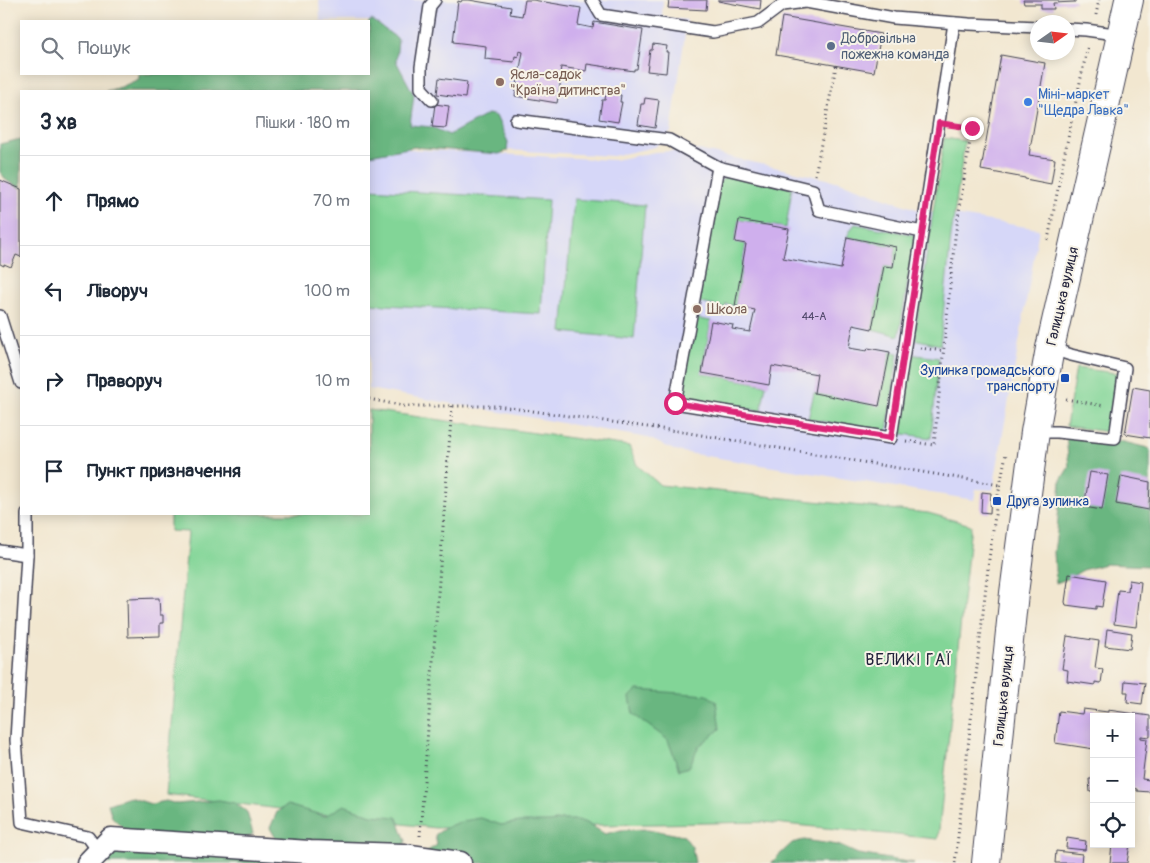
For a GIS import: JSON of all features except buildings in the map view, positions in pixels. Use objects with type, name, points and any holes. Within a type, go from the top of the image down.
[{"type":"street","name":"Галицька вулиця","points":[[986,863],[1014,593],[1035,432],[1050,348],[1129,0]]},
{"type":"street","points":[[94,858],[111,839],[460,863]]},
{"type":"lane","points":[[432,100],[421,88],[421,67],[430,6],[435,0]]},
{"type":"lane","points":[[592,0],[601,15],[713,32],[758,24],[782,5],[806,2],[894,18],[1030,27]]},
{"type":"lane","points":[[718,167],[675,403],[891,438],[954,23]]},
{"type":"lane","points":[[1075,29],[1122,35]]},
{"type":"lane","points":[[516,120],[669,140],[718,167],[813,190],[819,210],[922,232]]},
{"type":"lane","points":[[0,316],[20,379]]},
{"type":"lane","points":[[1035,432],[1057,432],[1115,438],[1125,368],[1070,355],[1050,348]]},
{"type":"lane","points":[[27,515],[27,555],[16,740],[22,822],[88,837],[94,858]]},
{"type":"lane","points":[[0,551],[27,555]]},
{"type":"path","points":[[814,181],[836,66]]},
{"type":"path","points":[[891,438],[934,445],[955,237],[972,128],[939,123]]},
{"type":"path","points":[[905,346],[944,352]]},
{"type":"path","points":[[370,399],[404,406],[497,406],[683,432],[1000,485]]},
{"type":"path","points":[[1062,399],[1119,408]]},
{"type":"path","points":[[406,858],[452,406]]},
{"type":"shaded area","name":"Ясла-садок \"Країна дитинства\"","points":[[319,0],[663,0],[662,17],[687,20],[671,132],[655,147],[613,156],[370,142],[370,20],[320,20]]},
{"type":"shaded area","name":"Школа","points":[[370,147],[614,160],[655,152],[699,150],[840,182],[916,209],[1039,229],[993,490],[976,489],[974,500],[676,451],[648,438],[370,389]]},
{"type":"green space","points":[[372,20],[398,39],[396,61],[414,95],[410,125],[432,127],[449,135],[488,114],[496,116],[508,142],[507,151],[499,154],[414,147],[370,155],[370,90],[110,90],[139,79],[139,75],[370,75],[370,21]]},
{"type":"green space","points":[[944,138],[965,141],[951,236],[940,345],[914,339]]},
{"type":"green space","points":[[20,139],[20,188],[7,181],[0,172],[0,144]]},
{"type":"green space","points":[[728,175],[792,188],[786,228],[739,220],[735,241],[746,244],[735,306],[726,304],[725,308],[696,302],[718,183]]},
{"type":"green space","points":[[370,189],[548,200],[541,314],[370,304]]},
{"type":"green space","points":[[574,199],[645,205],[634,339],[562,332]]},
{"type":"green space","points":[[855,224],[915,235],[899,336],[872,329],[884,266],[893,267],[896,247],[847,237]]},
{"type":"green space","points":[[694,318],[711,321],[702,373],[766,385],[761,411],[685,399],[680,390]]},
{"type":"green space","points":[[890,352],[898,353],[887,432],[808,419],[814,393],[879,405]]},
{"type":"green space","points":[[909,354],[939,358],[931,438],[897,433]]},
{"type":"green space","points":[[1076,368],[1117,373],[1119,376],[1111,431],[1066,426]]},
{"type":"green space","points":[[370,410],[629,446],[637,465],[660,485],[928,513],[971,525],[938,839],[764,822],[435,828],[166,795],[188,532],[170,531],[170,515],[370,515]]},
{"type":"green space","points":[[1066,435],[1105,442],[1120,441],[1148,448],[1150,451],[1150,566],[1105,564],[1083,570],[1056,583],[1054,552],[1061,480],[1069,467]]},
{"type":"green space","points":[[637,690],[707,695],[716,701],[720,729],[699,746],[689,767],[679,770],[668,740],[633,714],[630,697]]},
{"type":"green space","points":[[129,797],[151,804],[166,801],[177,804],[219,800],[235,803],[247,812],[253,834],[233,845],[127,832],[112,817],[108,804]]},
{"type":"green space","points":[[287,805],[325,816],[344,805],[371,815],[397,817],[406,841],[401,851],[327,850],[315,838],[288,851],[282,849],[270,828],[277,812]]},
{"type":"green space","points":[[481,818],[501,825],[520,822],[578,820],[589,824],[605,834],[621,830],[648,829],[684,836],[692,847],[695,863],[408,863],[437,845],[435,835],[441,831],[457,823]]},
{"type":"green space","points":[[804,840],[838,845],[858,854],[914,863],[772,863],[792,843]]},
{"type":"green space","points":[[145,845],[279,857],[280,863],[98,863],[109,855]]},
{"type":"place","name":"Добровільна пожежна команда","points":[[831,46]]},
{"type":"place","name":"Ясла-садок \"Країна дитинства\"","points":[[500,82]]},
{"type":"place","name":"Міні-маркет \"Щедра Лавка\"","points":[[1028,102]]},
{"type":"place","name":"Школа","points":[[697,309]]},
{"type":"place","name":"Зупинка громадського транспорту","points":[[1065,378]]},
{"type":"place","name":"Друга зупинка","points":[[997,501]]},
{"type":"district","name":"ВЕЛИКІ ГАЇ","points":[[909,659]]},
{"type":"route","points":[[675,403],[891,438],[939,123],[972,128]]}]
